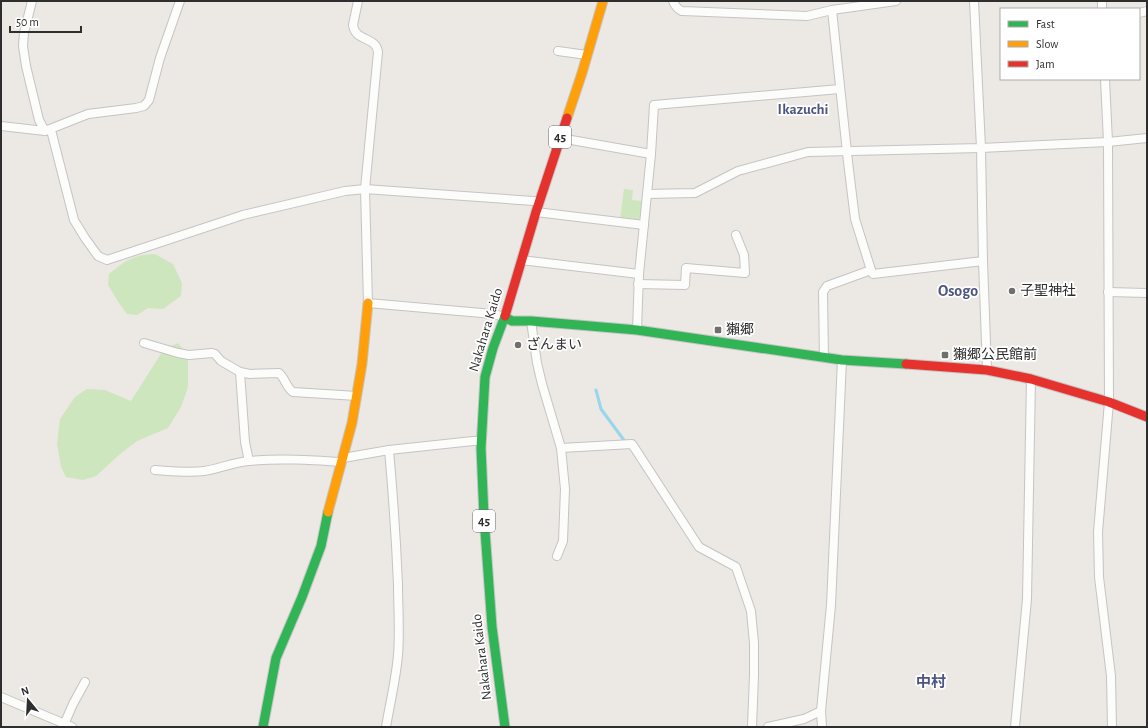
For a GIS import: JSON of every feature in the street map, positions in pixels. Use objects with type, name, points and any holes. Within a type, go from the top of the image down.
[{"type":"street","points":[[32,1],[24,33],[23,46],[26,66],[39,120],[48,130],[74,220],[98,256],[107,260],[243,216],[345,191],[365,189],[534,201],[538,207],[644,225]]},
{"type":"street","points":[[1,126],[48,130],[88,114],[144,106],[150,100],[160,58],[180,1]]},
{"type":"street","points":[[263,727],[276,658],[302,597],[321,546],[332,496],[352,423],[362,364],[368,304],[365,189],[378,52],[377,46],[373,42],[358,35],[353,29],[358,1]]},
{"type":"street","name":"Nakahara Kaido","points":[[505,727],[492,627],[484,517],[481,441],[486,377],[493,348],[505,317],[603,1]]},
{"type":"street","points":[[673,1],[676,7],[682,11],[807,16],[832,10],[896,1]]},
{"type":"street","points":[[974,1],[981,148],[987,370]]},
{"type":"street","points":[[832,10],[855,219],[873,274],[983,261]]},
{"type":"street","points":[[558,51],[587,55]]},
{"type":"street","points":[[1105,80],[1108,142],[1109,402],[1098,532],[1098,577],[1111,676],[1112,727]]},
{"type":"street","points":[[637,330],[638,284],[651,154],[654,105],[840,89]]},
{"type":"street","points":[[560,138],[651,154]]},
{"type":"street","points":[[647,194],[695,192],[738,171],[808,152],[981,148],[1108,142],[1147,138]]},
{"type":"street","points":[[638,284],[685,285],[686,268],[745,273],[744,255],[736,235]]},
{"type":"street","points":[[522,260],[639,274]]},
{"type":"street","points":[[824,358],[823,292],[827,286],[871,270]]},
{"type":"street","points":[[1108,292],[1147,293]]},
{"type":"street","points":[[368,304],[493,314],[505,317],[512,321],[637,330],[842,360],[987,370],[1031,379],[1109,402],[1147,417]]},
{"type":"street","points":[[531,322],[542,384],[561,448],[564,496],[563,541],[558,556]]},
{"type":"street","points":[[144,343],[189,355],[212,353],[215,354],[221,361],[240,372],[250,374],[279,373],[281,374],[289,390],[297,393],[357,396]]},
{"type":"street","points":[[822,727],[821,711],[831,605],[842,360]]},
{"type":"street","points":[[240,372],[249,461]]},
{"type":"street","points":[[1015,727],[1027,599],[1031,379]]},
{"type":"street","points":[[155,470],[193,472],[249,461],[342,460],[390,450],[481,441]]},
{"type":"street","points":[[561,448],[632,444],[699,547],[736,567],[751,611],[754,642],[752,727]]},
{"type":"street","points":[[386,727],[397,660],[398,622],[395,526],[390,450]]},
{"type":"street","points":[[1,697],[66,726],[73,704],[85,682]]},
{"type":"street","points":[[768,727],[804,719],[821,711]]},
{"type":"green space","points":[[624,189],[633,190],[632,200],[643,201],[641,217],[637,220],[620,219]]},
{"type":"green space","points":[[155,254],[173,264],[182,283],[181,296],[163,309],[148,308],[137,315],[127,314],[108,285],[109,274],[130,259]]},
{"type":"green space","points":[[178,343],[188,355],[188,387],[181,407],[168,428],[137,441],[96,476],[83,480],[66,477],[61,467],[57,444],[60,419],[75,397],[87,389],[105,390],[131,401],[164,349]]},
{"type":"waterway","points":[[596,390],[601,409],[626,443]]},
{"type":"traffic: fast","points":[[505,316],[493,348],[485,377],[481,448],[484,517],[492,627],[505,727]]},
{"type":"traffic: fast","points":[[505,317],[512,321],[531,321],[637,330],[842,360],[906,364]]},
{"type":"traffic: fast","points":[[263,727],[276,658],[302,597],[321,546],[328,512]]},
{"type":"traffic: slow","points":[[567,118],[603,1]]},
{"type":"traffic: slow","points":[[328,512],[352,423],[362,364],[368,303]]},
{"type":"traffic: jam","points":[[505,316],[536,212],[567,118]]},
{"type":"traffic: jam","points":[[906,364],[987,370],[1031,379],[1109,402],[1147,417]]},
{"type":"place","name":"子聖神社","points":[[1012,291]]},
{"type":"place","name":"獺郷","points":[[718,330]]},
{"type":"place","name":"ざんまい","points":[[518,345]]},
{"type":"place","name":"獺郷公民館前","points":[[945,355]]},
{"type":"district","name":"Ikazuchi","points":[[803,109]]},
{"type":"district","name":"Osogo","points":[[958,291]]},
{"type":"district","name":"中村","points":[[931,682]]}]
